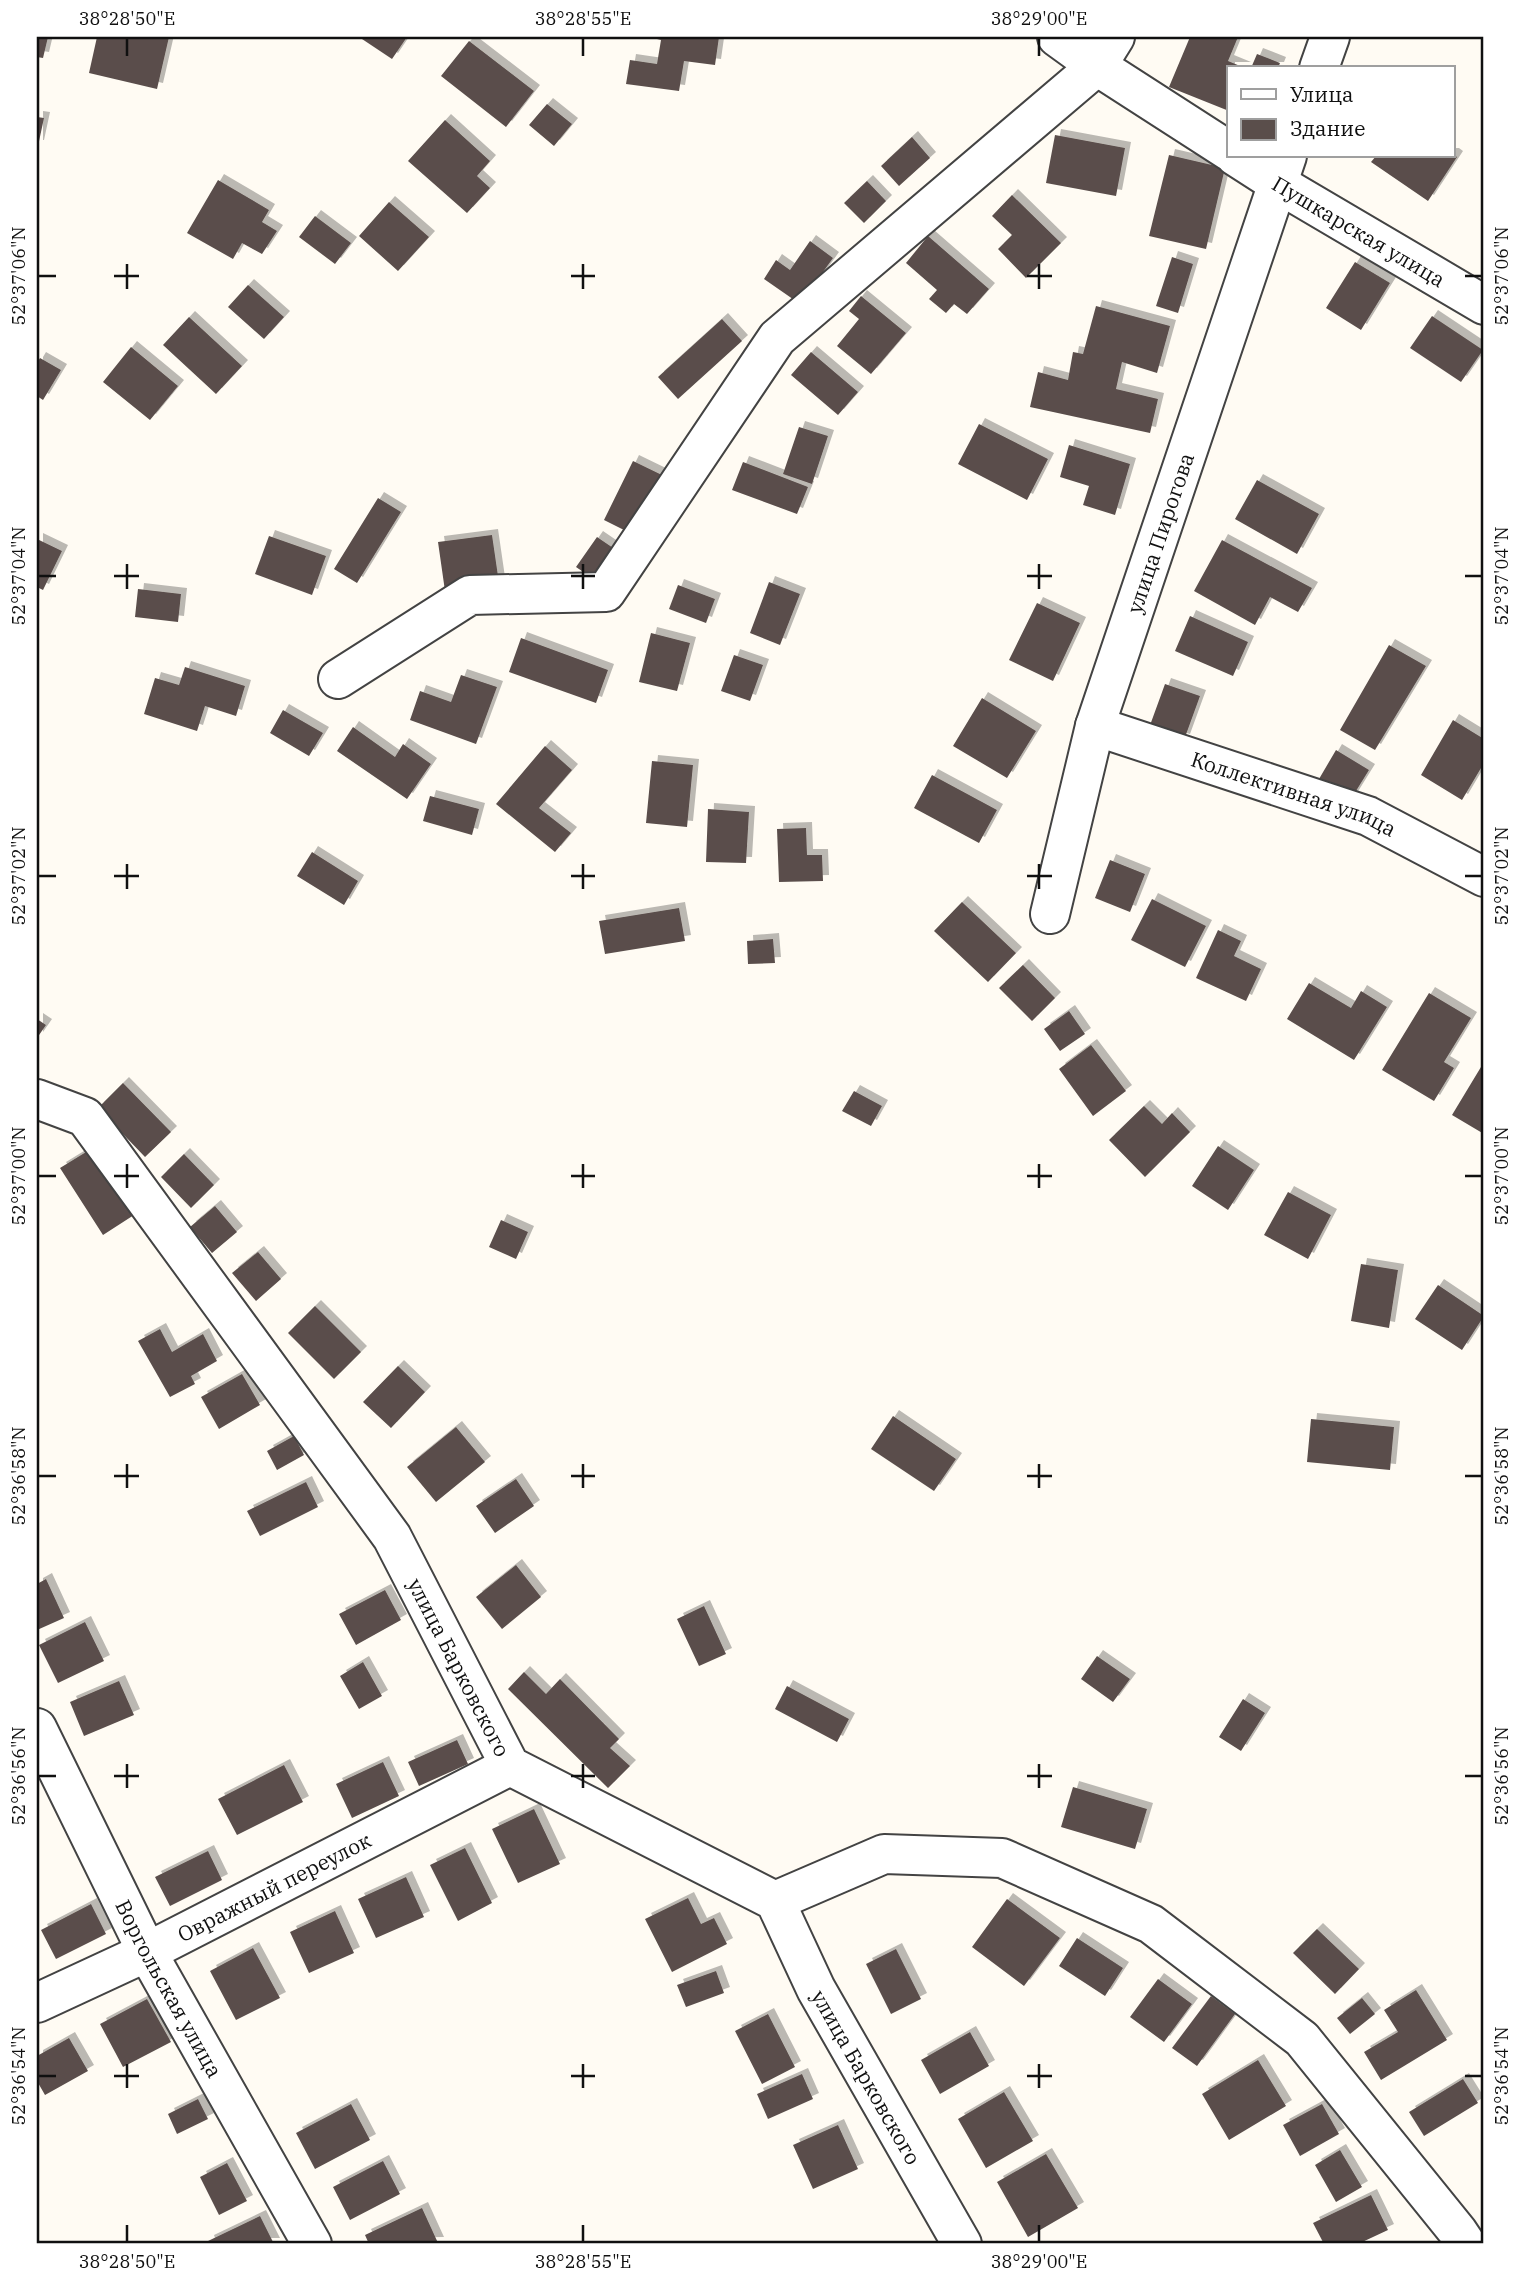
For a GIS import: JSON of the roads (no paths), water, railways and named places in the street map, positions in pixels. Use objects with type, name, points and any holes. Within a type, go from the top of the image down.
[{"type":"street","points":[[1058,37],[1106,51],[1227,150]]},
{"type":"street","points":[[1320,66],[1330,37]]},
{"type":"street","points":[[338,679],[470,595],[606,592],[777,338],[1106,51]]},
{"type":"street","name":"Пушкарская улица","points":[[1242,158],[1282,169],[1484,305]]},
{"type":"street","name":"улица Пирогова","points":[[1050,914],[1095,726],[1282,169]]},
{"type":"street","name":"Коллективная улица","points":[[1095,726],[1367,816],[1484,877]]},
{"type":"street","name":"улица Барковского","points":[[37,1099],[85,1117],[392,1537],[510,1766],[775,1901],[817,1989],[962,2244]]},
{"type":"street","name":"Воргольская улица","points":[[37,1728],[147,1952],[312,2244]]},
{"type":"street","name":"Овражный переулок","points":[[37,2003],[147,1952],[510,1766]]},
{"type":"street","points":[[775,1901],[884,1854],[1002,1858],[1151,1924],[1302,2039],[1453,2240]]}]
